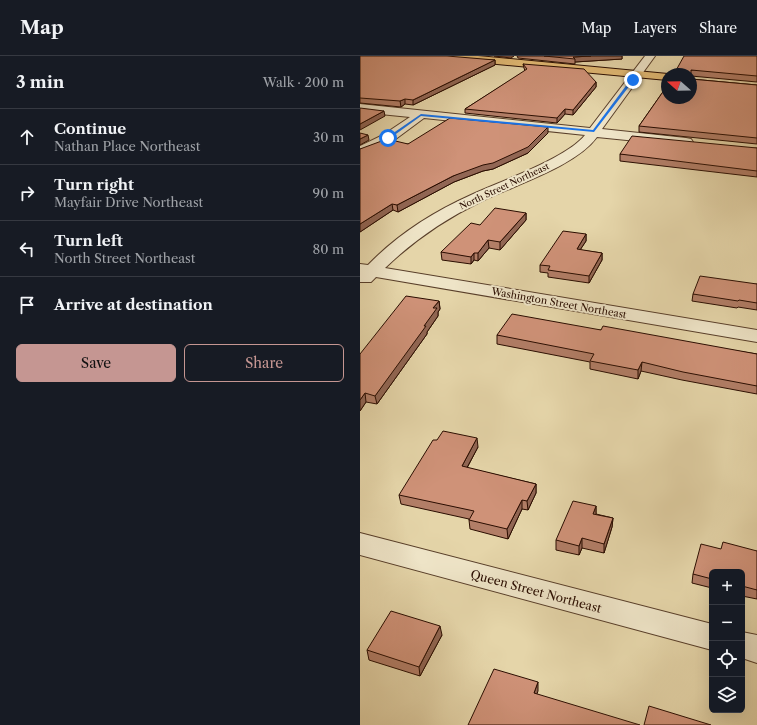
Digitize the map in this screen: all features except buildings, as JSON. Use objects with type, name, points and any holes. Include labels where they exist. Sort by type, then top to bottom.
[{"type":"main road","points":[[445,56],[661,76]]},
{"type":"street","name":"North Street Northeast","points":[[364,274],[418,231],[448,212],[533,174],[556,162],[581,145],[594,131],[650,56]]},
{"type":"street","points":[[360,108],[594,131],[695,143]]},
{"type":"street","points":[[360,151],[388,138],[421,115]]},
{"type":"street","name":"Washington Street Northeast","points":[[364,274],[757,336]]},
{"type":"street","name":"Queen Street Northeast","points":[[360,544],[709,636]]},
{"type":"street","points":[[745,646],[757,649]]},
{"type":"route","points":[[388,138],[421,115],[478,122],[594,131],[633,80]]}]
